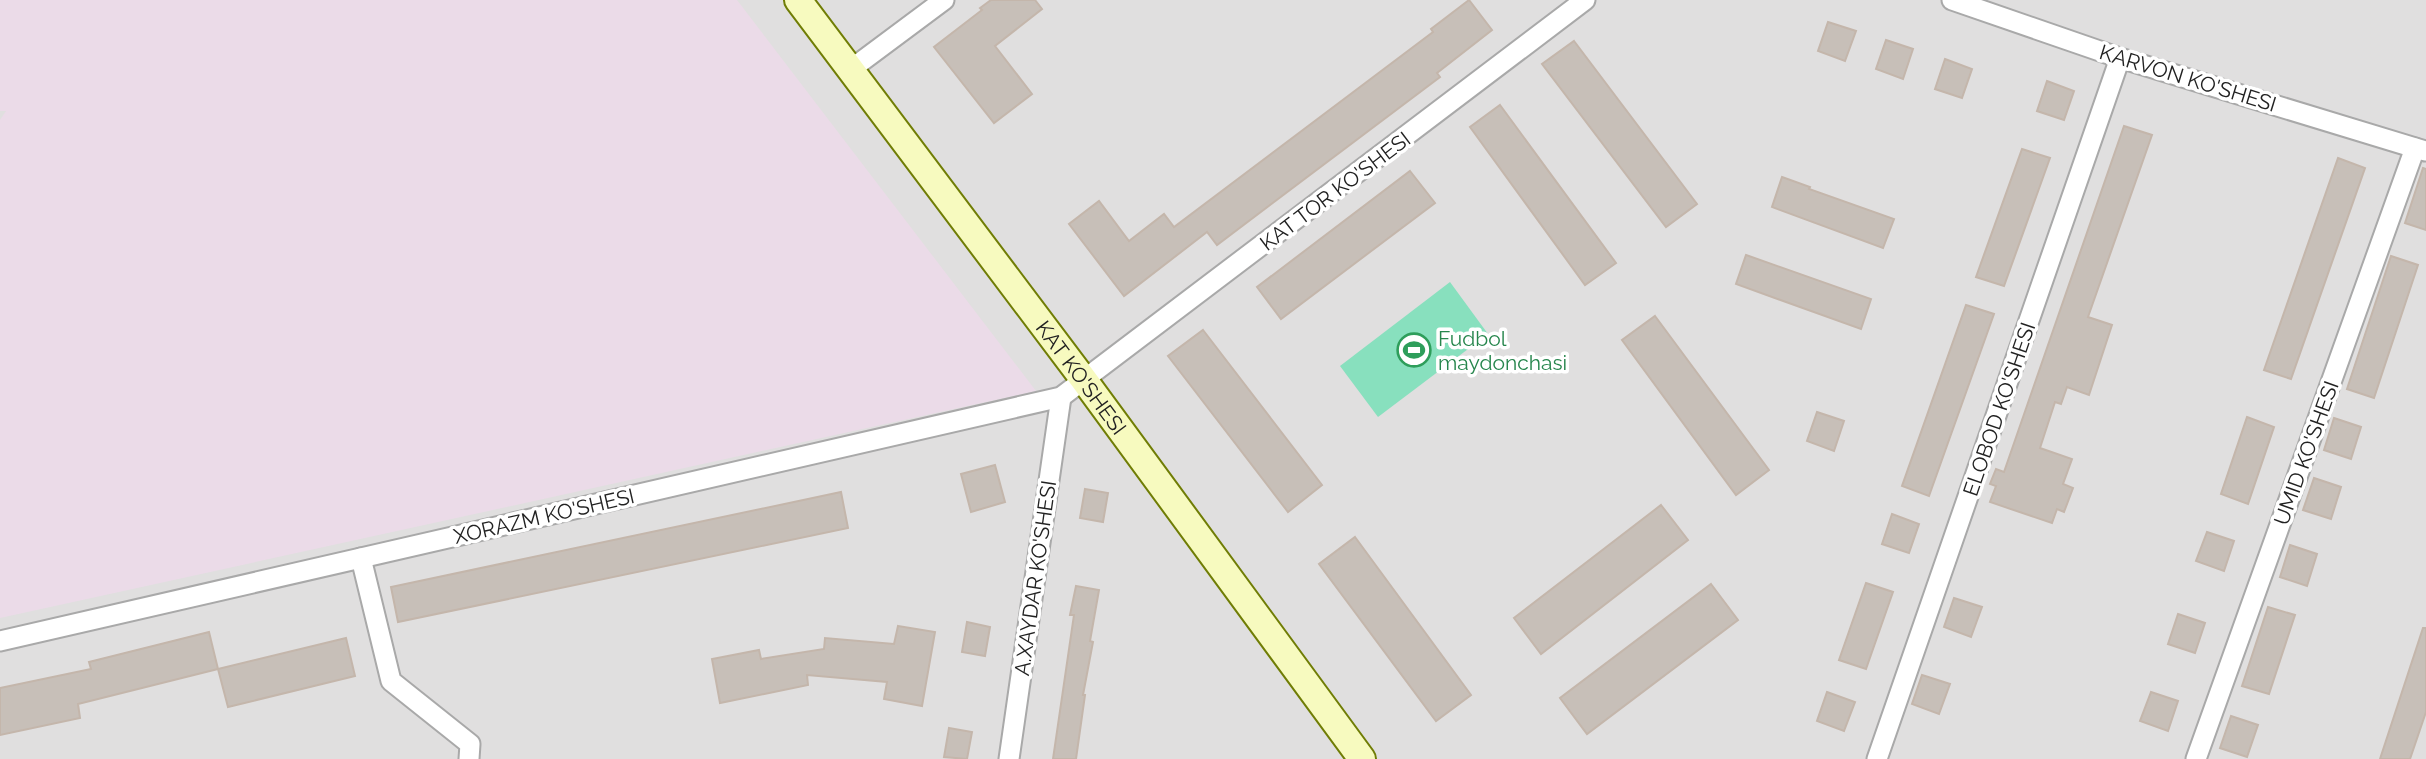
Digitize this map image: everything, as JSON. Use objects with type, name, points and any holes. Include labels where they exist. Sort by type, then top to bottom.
[{"type":"street","name":"KAT KO'SHESI","points":[[797,0],[1084,380],[1362,759]]},
{"type":"street","points":[[850,70],[944,0]]},
{"type":"street","name":"KAT TOR KO'SHESI","points":[[1084,380],[1585,0]]},
{"type":"street","name":"KARVON KO'SHESI","points":[[1952,0],[2120,58],[2421,149]]},
{"type":"street","name":"ELOBOD KO'SHESI","points":[[1877,759],[2120,58]]},
{"type":"street","name":"UMID KO'SHESI","points":[[2196,759],[2421,149]]},
{"type":"street","name":"XORAZM KO'SHESI","points":[[0,641],[1061,397],[1084,380]]},
{"type":"street","name":"A.XAYDAR KO'SHESI","points":[[1009,759],[1061,397]]},
{"type":"street","points":[[361,558],[391,681],[470,744],[470,759]]},
{"type":"shaded area","points":[[0,0],[2426,0],[2426,759],[0,759]]},
{"type":"shaded area","points":[[0,0],[737,0],[1036,391],[0,618],[0,120],[6,111],[0,111]]},
{"type":"green space","name":"Fudbol maydonchasi","points":[[1450,282],[1488,334],[1378,417],[1340,366]]},
{"type":"building","points":[[991,0],[1035,0],[1042,9],[995,46],[1032,94],[994,123],[934,47]]},
{"type":"building","points":[[1469,0],[1492,30],[1437,73],[1440,77],[1217,245],[1207,232],[1124,296],[1069,224],[1099,201],[1129,241],[1164,214],[1174,227],[1433,32],[1431,29]]},
{"type":"building","points":[[1828,22],[1856,31],[1845,61],[1818,51]]},
{"type":"building","points":[[1886,40],[1913,49],[1903,79],[1876,69]]},
{"type":"building","points":[[1574,41],[1697,204],[1666,227],[1542,64]]},
{"type":"building","points":[[1945,59],[1972,69],[1962,98],[1935,89]]},
{"type":"building","points":[[2047,81],[2074,91],[2064,120],[2037,111]]},
{"type":"building","points":[[1500,105],[1616,263],[1585,285],[1470,127]]},
{"type":"building","points":[[2124,126],[2152,135],[2088,317],[2112,325],[2089,395],[2067,387],[2061,404],[2055,402],[2040,448],[2072,459],[2063,484],[2073,488],[2064,512],[2057,509],[2052,523],[1990,502],[1996,486],[1990,484],[1996,469],[2004,472]]},
{"type":"building","points":[[2022,149],[2050,158],[2004,286],[1976,277]]},
{"type":"building","points":[[2338,158],[2365,168],[2291,379],[2264,370]]},
{"type":"building","points":[[2423,168],[2426,169],[2426,230],[2405,223]]},
{"type":"building","points":[[1410,171],[1435,203],[1281,319],[1257,287]]},
{"type":"building","points":[[1782,177],[1894,219],[1883,248],[1772,207]]},
{"type":"building","points":[[1746,255],[1871,299],[1861,329],[1736,284]]},
{"type":"building","points":[[2391,256],[2418,265],[2374,398],[2347,389]]},
{"type":"building","points":[[1966,305],[1994,314],[1929,496],[1902,486]]},
{"type":"building","points":[[1655,316],[1769,470],[1736,495],[1622,340]]},
{"type":"building","points":[[1203,330],[1322,485],[1288,512],[1168,356]]},
{"type":"building","points":[[1817,412],[1844,421],[1834,451],[1807,441]]},
{"type":"building","points":[[2247,417],[2274,427],[2248,504],[2221,494]]},
{"type":"building","points":[[2334,418],[2361,427],[2351,459],[2324,450]]},
{"type":"building","points":[[995,465],[1005,502],[971,512],[961,474]]},
{"type":"building","points":[[2314,478],[2341,487],[2331,519],[2303,510]]},
{"type":"building","points":[[1085,489],[1108,493],[1103,522],[1080,518]]},
{"type":"building","points":[[841,492],[848,528],[398,622],[391,587]]},
{"type":"building","points":[[1661,505],[1688,540],[1541,654],[1514,618]]},
{"type":"building","points":[[1892,514],[1919,524],[1909,553],[1882,544]]},
{"type":"building","points":[[2207,532],[2234,541],[2224,571],[2196,561]]},
{"type":"building","points":[[1355,537],[1471,695],[1436,721],[1319,564]]},
{"type":"building","points":[[2290,545],[2317,554],[2307,586],[2280,577]]},
{"type":"building","points":[[1866,583],[1893,592],[1866,669],[1839,660]]},
{"type":"building","points":[[1711,584],[1738,620],[1587,734],[1560,698]]},
{"type":"building","points":[[1076,586],[1099,590],[1090,641],[1093,642],[1083,695],[1076,759],[1053,759],[1074,615],[1070,615]]},
{"type":"building","points":[[1954,598],[1982,607],[1971,637],[1944,627]]},
{"type":"building","points":[[2268,607],[2295,615],[2269,694],[2242,686]]},
{"type":"building","points":[[2178,614],[2205,623],[2195,653],[2168,644]]},
{"type":"building","points":[[967,622],[990,627],[985,656],[962,652]]},
{"type":"building","points":[[898,626],[935,632],[922,706],[884,699],[887,682],[807,675],[808,685],[720,703],[712,659],[759,650],[761,659],[824,649],[825,638],[894,644]]},
{"type":"building","points":[[2423,628],[2426,628],[2426,712],[2410,759],[2380,759]]},
{"type":"building","points":[[209,632],[218,669],[78,704],[80,718],[0,735],[0,688],[91,669],[89,662]]},
{"type":"building","points":[[346,638],[355,676],[228,707],[218,669]]},
{"type":"building","points":[[1922,675],[1950,684],[1939,714],[1912,704]]},
{"type":"building","points":[[1827,692],[1855,702],[1844,731],[1817,721]]},
{"type":"building","points":[[2151,692],[2178,701],[2168,731],[2140,721]]},
{"type":"building","points":[[2231,716],[2258,725],[2247,757],[2220,748]]},
{"type":"building","points":[[949,728],[972,732],[967,759],[944,757]]},
{"type":"place","name":"Fudbol maydonchasi","points":[[1414,350]]}]
